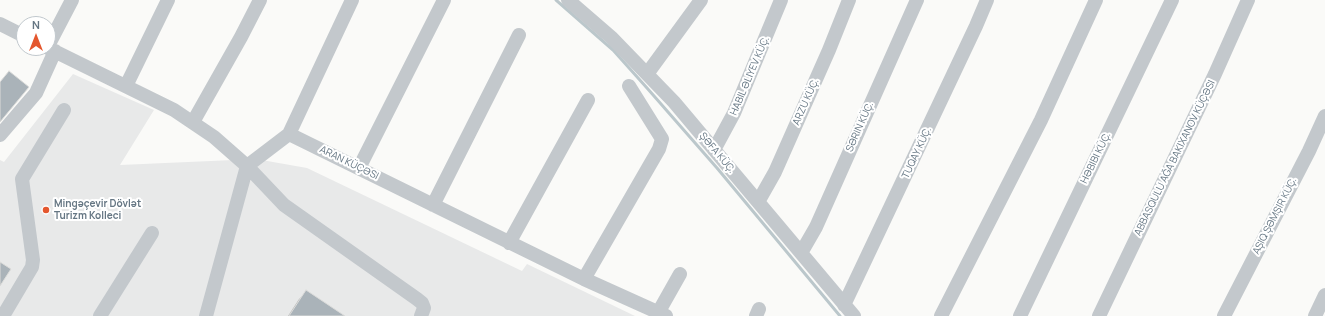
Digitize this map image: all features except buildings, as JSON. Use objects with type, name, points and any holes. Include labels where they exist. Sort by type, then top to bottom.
[{"type":"street","points":[[56,35],[72,0]]},
{"type":"street","points":[[126,86],[168,0]]},
{"type":"street","points":[[193,122],[260,0]]},
{"type":"street","points":[[206,316],[247,166],[289,134],[352,0]]},
{"type":"street","points":[[359,168],[444,0]]},
{"type":"street","points":[[647,74],[701,0]]},
{"type":"street","name":"HABIL ƏLIYEV KÜÇ.","points":[[714,150],[734,114],[781,0]]},
{"type":"street","name":"ARZU KÜÇ.","points":[[758,202],[776,172],[849,0]]},
{"type":"street","name":"SƏRIN KÜÇ.","points":[[801,253],[816,227],[917,0]]},
{"type":"street","name":"TUQAY KÜÇ.","points":[[844,305],[970,40],[987,0]]},
{"type":"street","points":[[941,316],[1041,120],[1096,0]]},
{"type":"street","name":"HƏBIBI KÜÇ.","points":[[1020,316],[1172,0]]},
{"type":"street","points":[[1099,316],[1215,74],[1248,0]]},
{"type":"street","name":"ŞƏFA KÜÇ.","points":[[572,1],[612,38],[674,102],[854,316]]},
{"type":"street","points":[[0,24],[16,32]]},
{"type":"street","points":[[433,205],[519,35]]},
{"type":"street","points":[[56,51],[174,110],[214,137],[247,166],[284,205],[422,303],[424,308],[421,316]]},
{"type":"street","points":[[0,136],[36,93],[48,56]]},
{"type":"street","points":[[584,279],[659,149],[662,139],[629,86]]},
{"type":"street","points":[[509,243],[588,100]]},
{"type":"street","points":[[3,316],[30,273],[33,260],[22,179],[64,110]]},
{"type":"street","points":[[1224,316],[1309,152],[1325,116]]},
{"type":"street","name":"ARAN KÜÇƏSI","points":[[289,134],[509,243],[662,314]]},
{"type":"street","points":[[100,316],[152,233]]},
{"type":"street","points":[[662,314],[680,274]]},
{"type":"street","points":[[1315,316],[1325,295]]},
{"type":"shaded area","points":[[73,74],[154,110],[120,165],[256,159],[307,168],[522,271],[527,264],[635,316],[0,316],[0,160],[4,162]]},
{"type":"waterway","points":[[556,0],[613,50],[717,168],[840,316]]},
{"type":"place","name":"Mingəçevir Dövlət Turizm Kolleci","points":[[46,210]]}]
